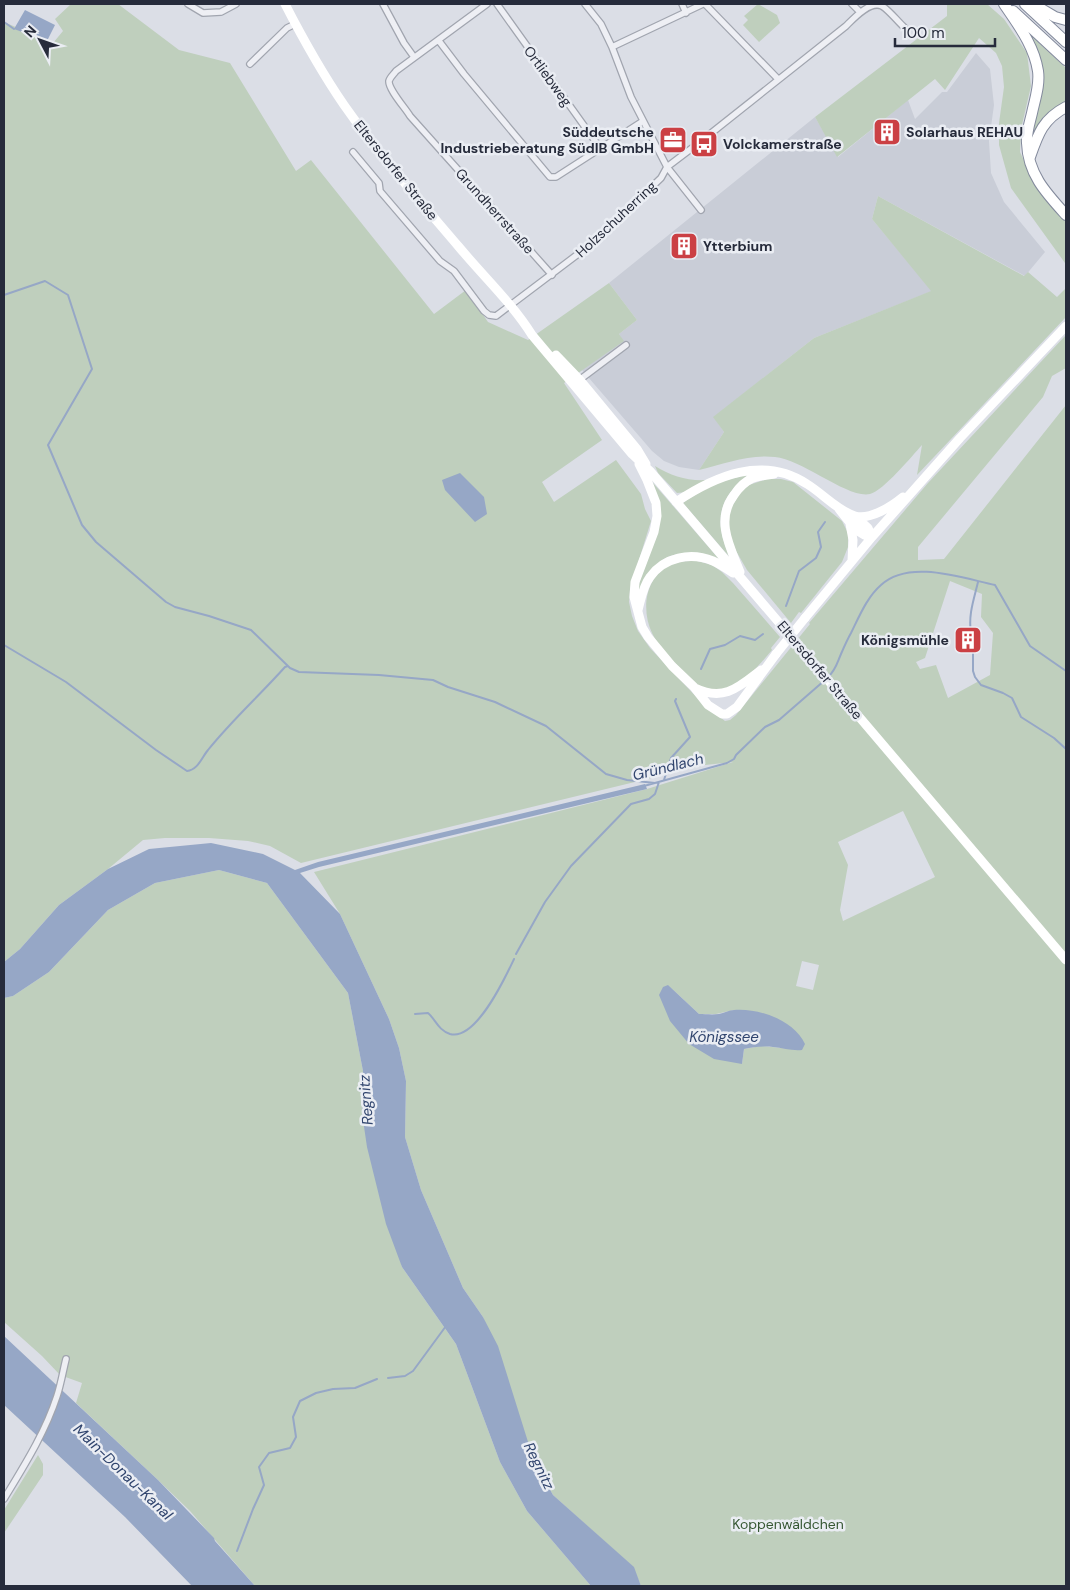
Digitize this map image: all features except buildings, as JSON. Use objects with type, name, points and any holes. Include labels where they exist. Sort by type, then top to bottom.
[{"type":"highway","points":[[1005,4],[1066,60]]},
{"type":"highway","points":[[1005,4],[1027,39],[1038,73],[1038,88],[1026,142],[1030,161],[1041,186],[1066,215]]},
{"type":"highway","points":[[1025,4],[1066,42]]},
{"type":"highway","points":[[1033,4],[1055,17],[1066,20]]},
{"type":"highway","points":[[1030,161],[1037,137],[1045,122],[1066,108]]},
{"type":"main road","name":"Eltersdorfer Straße","points":[[285,4],[331,85],[365,133],[524,323],[535,332],[637,449],[650,471]]},
{"type":"main road","points":[[637,459],[656,503],[657,516],[654,532],[636,582],[634,597],[642,627],[672,666],[694,687],[700,697],[712,708],[722,714],[727,714],[737,707],[776,654],[872,537],[992,404],[1066,326]]},
{"type":"main road","name":"Eltersdorfer Straße","points":[[577,382],[637,459],[650,471],[1066,960]]},
{"type":"main road","points":[[676,502],[702,486],[724,476],[748,471],[779,472],[793,476],[806,483],[852,519],[864,535],[872,537]]},
{"type":"main road","points":[[744,581],[729,545],[724,526],[725,513],[730,500],[738,489],[751,479],[779,472]]},
{"type":"main road","points":[[852,519],[881,511],[917,486]]},
{"type":"main road","points":[[852,519],[852,561]]},
{"type":"main road","points":[[638,610],[644,589],[656,569],[667,562],[679,558],[699,557],[714,561],[744,581]]},
{"type":"main road","points":[[694,687],[713,694],[723,694],[746,682],[768,665]]},
{"type":"street","points":[[188,4],[203,13],[221,12],[236,4]]},
{"type":"street","points":[[382,4],[414,57],[487,4]]},
{"type":"street","name":"Ortliebweg","points":[[497,4],[600,148]]},
{"type":"street","points":[[585,4],[601,24],[631,97],[667,167],[701,210]]},
{"type":"street","points":[[682,4],[686,13]]},
{"type":"street","points":[[612,47],[704,4],[778,79]]},
{"type":"street","points":[[852,4],[860,12]]},
{"type":"street","points":[[667,167],[846,26],[860,12],[871,6],[882,6],[905,28]]},
{"type":"street","points":[[250,64],[287,28],[296,24]]},
{"type":"street","points":[[438,41],[550,177],[556,177],[643,121]]},
{"type":"street","name":"Grundherrstraße","points":[[414,57],[392,75],[389,81],[391,88],[410,116],[552,275]]},
{"type":"street","name":"Holzschuherring","points":[[353,152],[379,183],[380,191],[440,261],[454,271],[484,311],[489,315],[496,316],[594,242],[661,178],[667,167]]},
{"type":"street","points":[[577,382],[626,345]]},
{"type":"street","points":[[4,1500],[30,1456],[45,1425],[58,1395],[66,1358]]},
{"type":"shaded area","points":[[976,53],[990,69],[994,105],[989,141],[991,173],[1004,202],[1045,252],[1025,276],[878,196],[872,219],[932,291],[814,338],[714,417],[724,432],[699,470],[679,467],[664,461],[652,451],[582,370],[623,341],[619,334],[637,320],[609,283],[815,117],[838,157],[908,100],[915,119],[942,92],[947,92]]},
{"type":"green space","name":"Koppenwäldchen","points":[[71,4],[118,4],[179,50],[230,63],[296,171],[311,160],[434,314],[466,290],[488,322],[528,340],[609,283],[637,320],[619,334],[624,341],[564,383],[602,440],[542,482],[554,502],[616,460],[641,494],[651,521],[630,589],[629,602],[638,631],[650,648],[703,704],[725,721],[730,720],[736,715],[809,623],[928,483],[1066,335],[1066,368],[1052,376],[1043,397],[918,547],[918,560],[944,559],[1066,405],[1066,1586],[641,1586],[633,1567],[553,1495],[534,1461],[483,1317],[463,1288],[421,1190],[405,1137],[406,1081],[399,1048],[389,1019],[340,914],[314,872],[647,789],[733,762],[705,765],[301,863],[270,846],[248,841],[209,838],[143,840],[108,869],[59,905],[20,949],[4,962],[4,22],[53,43],[63,31],[55,19]],"holes":[[[950,581],[982,594],[981,617],[993,633],[990,675],[948,698],[936,665],[920,669],[916,662],[925,658]],[[903,811],[935,877],[843,921],[840,910],[848,865],[838,842]],[[802,961],[819,965],[813,990],[796,986]],[[668,985],[699,1014],[716,1014],[734,1010],[802,1050],[761,1046],[744,1049],[742,1064]]]},
{"type":"green space","points":[[758,4],[777,15],[780,23],[759,42],[743,25],[748,20],[744,16]]},
{"type":"green space","points":[[947,4],[987,4],[1004,19],[1027,53],[1031,86],[1021,129],[1020,152],[1037,189],[1066,220],[1066,317],[917,475],[922,445],[890,480],[870,494],[850,491],[798,464],[775,457],[746,458],[699,470],[724,432],[713,417],[814,338],[931,291],[872,219],[878,196],[1024,276],[1028,272],[1057,297],[1065,289],[1065,263],[1011,188],[999,145],[999,123],[1004,87],[1002,66],[996,53],[979,38],[945,90],[935,79],[837,157],[815,117],[947,16]]},
{"type":"green space","points":[[1028,33],[1066,68],[1066,104],[1029,142],[1038,105]]},
{"type":"green space","points":[[655,466],[679,477],[692,480],[706,480],[687,492],[677,493],[658,473]]},
{"type":"green space","points":[[746,475],[729,495],[721,514],[722,534],[730,557],[683,503],[715,483]]},
{"type":"green space","points":[[647,476],[719,559],[689,553],[667,557],[655,567],[640,590],[638,589],[640,580],[657,535]]},
{"type":"green space","points":[[767,479],[781,479],[793,482],[842,521],[848,533],[848,547],[842,562],[791,623],[747,570],[729,535],[728,513],[740,493],[749,485]]},
{"type":"green space","points":[[697,561],[712,565],[722,572],[780,637],[771,648],[772,650],[749,675],[735,686],[718,691],[706,690],[695,684],[667,655],[652,633],[647,614],[648,595],[655,577],[670,565]]},
{"type":"green space","points":[[219,870],[267,883],[348,993],[363,1071],[362,1113],[402,1267],[456,1344],[500,1462],[527,1511],[591,1586],[255,1586],[190,1511],[76,1403],[82,1383],[60,1375],[4,1322],[4,998],[13,996],[49,972],[108,910],[155,883]]},
{"type":"green space","points":[[38,1455],[43,1464],[43,1475],[4,1533],[4,1510]]},
{"type":"water","points":[[25,10],[55,25],[47,41],[14,29]]},
{"type":"water","points":[[460,473],[484,497],[487,514],[475,522],[445,490],[442,480]]},
{"type":"water","name":"Regnitz","points":[[645,784],[647,789],[300,873],[340,914],[389,1019],[399,1048],[406,1081],[405,1137],[421,1190],[463,1288],[483,1317],[498,1346],[534,1461],[553,1495],[634,1567],[641,1586],[591,1586],[527,1511],[500,1462],[456,1344],[402,1267],[386,1224],[367,1147],[362,1113],[363,1071],[348,993],[267,883],[219,870],[155,883],[108,910],[49,972],[13,996],[4,998],[4,962],[20,949],[59,905],[108,869],[149,849],[211,843],[263,854],[295,870],[318,862]]},
{"type":"water","name":"Königssee","points":[[668,985],[699,1014],[721,1014],[732,1010],[744,1010],[765,1014],[775,1017],[793,1028],[805,1044],[802,1050],[773,1047],[744,1049],[742,1064],[714,1059],[689,1044],[670,1021],[659,995],[663,987]]},
{"type":"water","name":"Main-Donau-Kanal","points":[[4,1336],[158,1480],[214,1538],[255,1586],[192,1586],[125,1517],[4,1405]]},
{"type":"waterway","points":[[4,22],[14,29]]},
{"type":"waterway","points":[[4,295],[45,281],[68,295],[92,369],[48,445],[82,525],[96,542],[166,602],[175,607],[251,630],[290,668],[299,672],[379,675],[433,680],[448,687],[495,702],[546,726],[606,774],[627,780],[655,783]]},
{"type":"waterway","points":[[786,606],[799,571],[816,558],[821,547],[818,532],[825,522]]},
{"type":"waterway","name":"Gründlach","points":[[828,677],[833,672],[864,608],[876,590],[893,577],[906,573],[921,572],[952,575],[995,585],[1030,646],[1066,671]]},
{"type":"waterway","name":"Gründlach","points":[[971,633],[971,613],[978,582]]},
{"type":"waterway","points":[[701,669],[710,649],[725,645],[740,636],[755,640],[763,634]]},
{"type":"waterway","points":[[4,645],[66,682],[187,771],[197,766],[227,728],[288,666]]},
{"type":"waterway","name":"Gründlach","points":[[973,650],[973,671],[981,685],[1012,698],[1021,717],[1054,738],[1066,749]]},
{"type":"waterway","name":"Gründlach","points":[[644,786],[727,763],[734,759],[765,727],[779,720],[825,680]]},
{"type":"waterway","points":[[664,780],[671,758],[690,737],[675,701],[676,699]]},
{"type":"waterway","points":[[516,954],[545,902],[571,866],[631,804],[649,799],[655,794],[659,782]]},
{"type":"waterway","points":[[415,1014],[428,1013],[446,1032],[460,1034],[470,1028],[488,1006],[497,993],[514,959]]},
{"type":"waterway","points":[[388,1378],[405,1376],[413,1371],[446,1326]]},
{"type":"waterway","points":[[237,1551],[264,1485],[259,1467],[269,1453],[290,1448],[296,1437],[293,1417],[300,1401],[316,1393],[333,1389],[355,1388],[377,1379]]},
{"type":"place","name":"Solarhaus REHAU","points":[[887,132]]},
{"type":"place","name":"Süddeutsche Industrieberatung SüdIB GmbH","points":[[673,140]]},
{"type":"place","name":"Volckamerstraße","points":[[704,144]]},
{"type":"place","name":"Ytterbium","points":[[684,246]]},
{"type":"place","name":"Königsmühle","points":[[968,640]]}]
